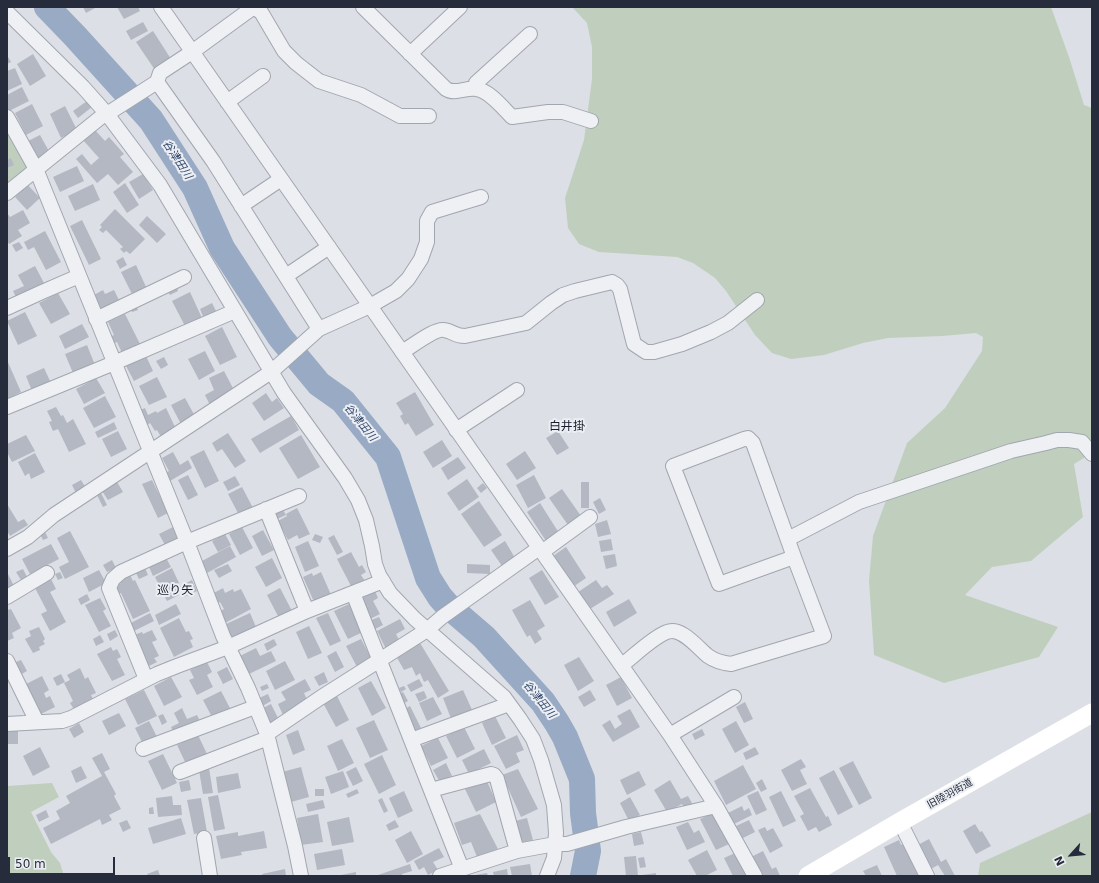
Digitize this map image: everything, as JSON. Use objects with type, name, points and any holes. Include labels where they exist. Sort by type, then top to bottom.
[{"type":"street","points":[[161,7],[670,735],[716,806],[755,876]]},
{"type":"street","points":[[362,7],[446,90],[450,92],[476,88],[486,92],[512,117],[548,112],[564,112],[591,121]]},
{"type":"street","points":[[410,54],[460,7]]},
{"type":"street","points":[[7,193],[101,117],[152,85],[160,73],[254,8],[260,12],[284,50],[296,63],[319,81],[361,95],[400,116],[429,116]]},
{"type":"street","points":[[7,12],[83,87],[111,111],[160,185],[284,393],[345,478],[358,500],[366,520],[379,575],[390,593],[427,630],[504,697],[533,739],[541,760],[554,805],[556,833],[561,844]]},
{"type":"street","points":[[476,88],[476,83],[530,34]]},
{"type":"street","points":[[227,102],[263,76]]},
{"type":"street","points":[[152,85],[213,161],[286,276],[316,333]]},
{"type":"street","points":[[7,117],[36,169],[187,542],[223,636],[248,688],[267,736],[295,846],[301,876]]},
{"type":"street","points":[[241,206],[281,179]]},
{"type":"street","points":[[7,549],[28,536],[54,516],[271,372],[316,333],[396,291],[408,279],[421,259],[427,242],[427,222],[432,212],[481,197]]},
{"type":"street","points":[[286,276],[329,247]]},
{"type":"street","points":[[7,308],[79,276]]},
{"type":"street","points":[[96,319],[184,277]]},
{"type":"street","points":[[402,352],[440,329],[446,330],[458,336],[465,336],[526,323],[551,303],[564,295],[612,282],[617,284],[620,289],[634,344],[646,352],[654,352],[682,344],[711,332],[728,323],[757,300]]},
{"type":"street","points":[[7,407],[235,311]]},
{"type":"street","points":[[456,430],[517,390]]},
{"type":"street","points":[[622,666],[658,637],[674,630],[682,634],[709,657],[720,663],[731,664],[824,636],[753,443],[748,438],[744,439],[673,466],[719,584],[794,557]]},
{"type":"street","points":[[788,539],[859,502],[1010,451],[1046,444],[1057,440],[1069,440],[1082,442],[1092,454]]},
{"type":"street","points":[[146,680],[109,588],[113,579],[121,572],[187,542],[299,496]]},
{"type":"street","points":[[266,509],[307,611]]},
{"type":"street","points":[[180,772],[267,736],[320,698],[427,630],[442,617],[485,587],[590,517]]},
{"type":"street","points":[[7,598],[47,574]]},
{"type":"street","points":[[7,724],[62,721],[71,718],[177,666],[228,647],[307,611],[383,581]]},
{"type":"street","points":[[353,593],[462,869]]},
{"type":"street","points":[[7,661],[37,722]]},
{"type":"street","points":[[670,735],[734,697]]},
{"type":"street","points":[[411,740],[509,704]]},
{"type":"street","points":[[143,749],[255,707]]},
{"type":"street","name":"旧陸羽街道","points":[[808,876],[1092,713]]},
{"type":"street","points":[[431,790],[491,774],[494,775],[497,779],[501,792],[517,851]]},
{"type":"street","points":[[440,876],[517,851],[561,844],[716,806]]},
{"type":"street","points":[[900,822],[927,876]]},
{"type":"street","points":[[204,838],[210,876]]},
{"type":"street","points":[[547,876],[561,844]]},
{"type":"green space","points":[[572,7],[1051,7],[1084,105],[1092,108],[1092,453],[1074,464],[1083,517],[1031,561],[992,567],[965,595],[1058,627],[1039,657],[944,683],[874,655],[869,581],[873,536],[907,443],[945,408],[982,351],[983,337],[976,333],[888,338],[863,343],[824,355],[791,359],[772,353],[755,335],[726,291],[715,278],[693,263],[677,257],[599,252],[579,244],[568,228],[565,198],[584,140],[592,79],[592,47],[587,23]]},
{"type":"green space","points":[[7,126],[30,167],[7,186]]},
{"type":"green space","points":[[52,783],[59,797],[31,812],[51,852],[60,863],[64,876],[7,876],[7,786]]},
{"type":"green space","points":[[1092,812],[1092,876],[978,876],[980,863]]},
{"type":"building","points":[[83,7],[97,7],[86,13]]},
{"type":"building","points":[[117,7],[138,7],[140,11],[124,19]]},
{"type":"building","points":[[143,22],[148,31],[131,40],[126,31]]},
{"type":"building","points":[[153,31],[171,59],[155,70],[136,42]]},
{"type":"building","points":[[33,54],[46,76],[30,86],[17,64]]},
{"type":"building","points":[[7,55],[11,62],[7,64]]},
{"type":"building","points":[[15,68],[22,84],[7,91],[7,71]]},
{"type":"building","points":[[22,87],[29,101],[9,111],[7,108],[7,95]]},
{"type":"building","points":[[87,101],[92,107],[78,118],[73,111]]},
{"type":"building","points":[[32,104],[43,126],[26,135],[15,113]]},
{"type":"building","points":[[65,106],[77,130],[61,138],[50,114]]},
{"type":"building","points":[[95,130],[105,141],[109,137],[124,154],[120,157],[133,172],[118,185],[108,174],[97,183],[76,159],[82,154],[91,165],[99,158],[83,140]]},
{"type":"building","points":[[40,135],[50,153],[36,160],[26,142]]},
{"type":"building","points":[[11,158],[14,165],[7,168],[7,160]]},
{"type":"building","points":[[77,166],[84,181],[60,192],[53,177]]},
{"type":"building","points":[[143,174],[153,190],[139,199],[129,182]]},
{"type":"building","points":[[25,182],[40,198],[27,210],[15,197],[21,191],[18,189]]},
{"type":"building","points":[[125,183],[139,205],[127,213],[113,192]]},
{"type":"building","points":[[93,184],[100,200],[75,211],[68,196]]},
{"type":"building","points":[[115,209],[145,239],[130,254],[126,251],[124,253],[120,249],[123,247],[106,230],[103,233],[99,230],[102,227],[100,225]]},
{"type":"building","points":[[23,210],[30,223],[18,230],[22,236],[9,244],[7,241],[7,213],[10,217]]},
{"type":"building","points":[[147,216],[166,234],[157,243],[139,225]]},
{"type":"building","points":[[82,220],[101,259],[89,265],[70,226]]},
{"type":"building","points":[[45,231],[61,262],[46,270],[34,247],[28,250],[24,242]]},
{"type":"building","points":[[19,242],[23,248],[16,252],[12,245]]},
{"type":"building","points":[[123,257],[127,265],[120,269],[116,261]]},
{"type":"building","points":[[136,265],[147,289],[133,296],[121,272]]},
{"type":"building","points":[[35,266],[44,283],[16,297],[13,291],[24,286],[18,275]]},
{"type":"building","points":[[177,287],[178,291],[170,295],[168,292]]},
{"type":"building","points":[[103,290],[105,294],[114,290],[120,302],[102,311],[94,295]]},
{"type":"building","points":[[190,292],[202,318],[185,326],[172,301]]},
{"type":"building","points":[[58,293],[70,314],[51,324],[39,303]]},
{"type":"building","points":[[212,303],[217,313],[204,319],[200,309]]},
{"type":"building","points":[[136,304],[138,310],[132,312],[129,307]]},
{"type":"building","points":[[25,312],[37,336],[18,345],[7,321]]},
{"type":"building","points":[[125,314],[140,344],[122,353],[117,342],[113,344],[109,337],[114,335],[108,322]]},
{"type":"building","points":[[82,324],[89,337],[65,349],[59,336]]},
{"type":"building","points":[[222,327],[237,357],[220,365],[205,336]]},
{"type":"building","points":[[87,345],[95,365],[73,373],[65,354]]},
{"type":"building","points":[[205,351],[215,371],[199,380],[188,359]]},
{"type":"building","points":[[146,356],[153,371],[134,381],[126,366]]},
{"type":"building","points":[[164,357],[168,365],[161,369],[156,361]]},
{"type":"building","points":[[7,360],[21,392],[7,399]]},
{"type":"building","points":[[44,368],[51,383],[32,391],[26,376]]},
{"type":"building","points":[[224,371],[235,392],[210,405],[205,395],[214,390],[209,378]]},
{"type":"building","points":[[157,377],[167,397],[149,405],[139,386]]},
{"type":"building","points":[[96,378],[105,393],[84,404],[76,389]]},
{"type":"building","points":[[415,392],[434,425],[416,436],[408,423],[405,425],[400,416],[403,414],[396,403]]},
{"type":"building","points":[[266,393],[272,402],[277,398],[284,408],[264,421],[252,403]]},
{"type":"building","points":[[105,396],[116,417],[94,428],[83,408]]},
{"type":"building","points":[[185,398],[196,418],[182,426],[171,405]]},
{"type":"building","points":[[56,407],[61,416],[63,415],[67,423],[73,419],[86,444],[69,452],[58,429],[53,431],[49,422],[52,421],[47,411]]},
{"type":"building","points":[[145,408],[148,415],[156,411],[157,413],[166,408],[176,429],[161,437],[150,423],[146,426],[138,411]]},
{"type":"building","points":[[291,416],[299,430],[260,453],[251,439]]},
{"type":"building","points":[[114,422],[117,429],[98,438],[95,432]]},
{"type":"building","points":[[118,431],[127,449],[111,457],[102,439]]},
{"type":"building","points":[[558,431],[569,448],[557,455],[546,438]]},
{"type":"building","points":[[228,433],[246,461],[235,468],[222,449],[217,452],[212,443]]},
{"type":"building","points":[[26,435],[35,451],[12,462],[7,452],[7,444]]},
{"type":"building","points":[[301,435],[320,467],[298,479],[279,448]]},
{"type":"building","points":[[442,440],[452,456],[433,468],[423,452]]},
{"type":"building","points":[[204,450],[219,481],[205,488],[190,457]]},
{"type":"building","points":[[525,451],[536,468],[517,480],[506,464]]},
{"type":"building","points":[[173,452],[180,465],[188,460],[192,468],[170,481],[165,473],[169,471],[162,458]]},
{"type":"building","points":[[35,453],[45,472],[31,479],[29,473],[25,476],[18,462]]},
{"type":"building","points":[[458,457],[466,468],[448,480],[441,468]]},
{"type":"building","points":[[188,475],[198,495],[188,500],[178,480]]},
{"type":"building","points":[[534,475],[546,498],[528,508],[516,485]]},
{"type":"building","points":[[235,476],[240,485],[228,491],[223,482]]},
{"type":"building","points":[[467,479],[479,497],[459,511],[447,493]]},
{"type":"building","points":[[81,480],[86,488],[76,493],[72,485]]},
{"type":"building","points":[[152,480],[168,513],[158,518],[142,484]]},
{"type":"building","points":[[117,482],[123,492],[108,500],[102,491]]},
{"type":"building","points":[[581,482],[589,482],[589,508],[581,508]]},
{"type":"building","points":[[483,483],[487,488],[481,493],[477,488]]},
{"type":"building","points":[[242,487],[253,508],[239,515],[228,494]]},
{"type":"building","points":[[562,489],[581,516],[568,525],[549,498]]},
{"type":"building","points":[[101,493],[107,505],[103,507],[97,495]]},
{"type":"building","points":[[600,498],[606,510],[599,514],[593,502]]},
{"type":"building","points":[[479,501],[502,535],[484,547],[461,514]]},
{"type":"building","points":[[540,503],[559,533],[546,541],[527,512]]},
{"type":"building","points":[[7,504],[18,522],[24,519],[28,525],[10,536],[7,531]]},
{"type":"building","points":[[297,508],[310,534],[299,539],[297,535],[288,540],[278,521],[287,516],[286,514]]},
{"type":"building","points":[[283,510],[286,515],[277,519],[275,514]]},
{"type":"building","points":[[607,520],[611,534],[598,537],[595,524]]},
{"type":"building","points":[[173,527],[179,540],[166,547],[159,534]]},
{"type":"building","points":[[242,527],[253,548],[240,555],[229,534]]},
{"type":"building","points":[[263,530],[274,550],[262,556],[252,536]]},
{"type":"building","points":[[70,531],[89,567],[65,579],[59,567],[69,562],[57,538]]},
{"type":"building","points":[[45,532],[48,538],[43,540],[40,534]]},
{"type":"building","points":[[225,534],[231,545],[218,552],[212,541]]},
{"type":"building","points":[[315,534],[323,537],[320,543],[312,540]]},
{"type":"building","points":[[334,535],[343,552],[337,555],[328,538]]},
{"type":"building","points":[[611,539],[613,550],[601,552],[599,541]]},
{"type":"building","points":[[308,541],[319,566],[305,572],[295,547]]},
{"type":"building","points":[[505,541],[515,558],[502,566],[491,550]]},
{"type":"building","points":[[51,544],[59,559],[30,574],[22,559]]},
{"type":"building","points":[[230,546],[236,557],[207,573],[202,561]]},
{"type":"building","points":[[566,547],[586,578],[573,587],[553,556]]},
{"type":"building","points":[[351,552],[359,567],[362,565],[366,572],[361,575],[365,581],[352,588],[337,559]]},
{"type":"building","points":[[615,554],[617,566],[606,569],[603,556]]},
{"type":"building","points":[[166,558],[171,567],[153,576],[149,567]]},
{"type":"building","points":[[272,558],[282,578],[266,587],[255,567]]},
{"type":"building","points":[[112,560],[116,568],[107,572],[103,565]]},
{"type":"building","points":[[228,564],[232,571],[219,578],[214,570]]},
{"type":"building","points":[[467,564],[490,565],[490,574],[467,573]]},
{"type":"building","points":[[145,568],[148,575],[139,579],[136,573]]},
{"type":"building","points":[[172,568],[179,583],[174,585],[179,595],[167,601],[155,577]]},
{"type":"building","points":[[23,569],[27,577],[21,580],[16,572]]},
{"type":"building","points":[[99,570],[106,583],[89,592],[83,578]]},
{"type":"building","points":[[542,570],[559,597],[545,605],[529,578]]},
{"type":"building","points":[[7,572],[15,588],[7,592]]},
{"type":"building","points":[[60,572],[63,578],[58,580],[55,574]]},
{"type":"building","points":[[321,572],[332,597],[315,604],[303,577],[312,573],[313,576]]},
{"type":"building","points":[[130,575],[133,581],[135,580],[150,611],[133,619],[121,593],[118,594],[114,587],[121,583],[120,579]]},
{"type":"building","points":[[51,579],[56,589],[50,592],[66,622],[50,631],[41,614],[47,611],[35,588]]},
{"type":"building","points":[[192,580],[197,591],[184,597],[179,587]]},
{"type":"building","points":[[596,580],[602,588],[607,585],[614,594],[590,609],[578,592]]},
{"type":"building","points":[[223,588],[225,593],[233,589],[234,592],[241,589],[251,609],[225,623],[219,612],[224,609],[220,602],[217,603],[212,594]]},
{"type":"building","points":[[280,588],[292,611],[279,618],[267,595]]},
{"type":"building","points":[[375,591],[378,598],[373,601],[380,614],[370,619],[360,599]]},
{"type":"building","points":[[87,594],[90,600],[81,605],[78,599]]},
{"type":"building","points":[[100,598],[106,609],[103,611],[111,626],[99,632],[85,605]]},
{"type":"building","points":[[629,599],[637,613],[614,627],[606,612]]},
{"type":"building","points":[[530,600],[545,626],[537,631],[542,639],[535,644],[530,635],[527,637],[512,610]]},
{"type":"building","points":[[176,604],[181,614],[159,625],[155,615]]},
{"type":"building","points":[[349,604],[363,632],[348,639],[334,611]]},
{"type":"building","points":[[11,609],[21,628],[12,633],[14,638],[7,641],[7,610]]},
{"type":"building","points":[[150,613],[154,621],[132,632],[129,624]]},
{"type":"building","points":[[250,613],[256,627],[231,639],[224,625]]},
{"type":"building","points":[[328,613],[341,641],[330,646],[316,618]]},
{"type":"building","points":[[379,617],[383,625],[373,630],[369,621]]},
{"type":"building","points":[[179,618],[186,632],[189,631],[193,639],[190,640],[193,647],[174,657],[160,628]]},
{"type":"building","points":[[400,619],[405,629],[396,634],[400,642],[386,649],[377,631]]},
{"type":"building","points":[[309,626],[322,653],[308,659],[296,632]]},
{"type":"building","points":[[39,627],[45,639],[43,641],[45,644],[39,647],[40,650],[33,653],[25,639],[31,636],[29,631]]},
{"type":"building","points":[[115,630],[118,636],[110,641],[107,634]]},
{"type":"building","points":[[152,630],[157,640],[152,642],[159,656],[154,658],[157,662],[147,667],[132,636],[142,632],[143,634]]},
{"type":"building","points":[[100,635],[104,642],[96,646],[93,639]]},
{"type":"building","points":[[274,639],[277,645],[267,651],[264,644]]},
{"type":"building","points":[[361,639],[372,660],[357,667],[346,646]]},
{"type":"building","points":[[420,643],[449,691],[438,698],[428,680],[424,682],[420,673],[416,676],[412,667],[404,670],[396,656]]},
{"type":"building","points":[[111,647],[113,651],[117,649],[121,657],[117,659],[125,675],[112,681],[97,654]]},
{"type":"building","points":[[256,648],[260,656],[271,651],[276,661],[249,674],[240,656]]},
{"type":"building","points":[[336,651],[344,667],[335,672],[327,656]]},
{"type":"building","points":[[579,657],[594,681],[578,691],[564,665]]},
{"type":"building","points":[[21,660],[27,671],[20,675],[13,663]]},
{"type":"building","points":[[285,661],[295,680],[275,690],[266,671]]},
{"type":"building","points":[[207,662],[212,672],[207,675],[213,687],[197,695],[189,680],[194,678],[190,670]]},
{"type":"building","points":[[227,667],[233,679],[223,684],[217,672]]},
{"type":"building","points":[[80,668],[85,679],[88,677],[96,693],[91,695],[94,701],[75,711],[70,703],[73,701],[64,683],[70,680],[67,675]]},
{"type":"building","points":[[324,672],[328,682],[319,686],[314,677]]},
{"type":"building","points":[[61,674],[65,682],[57,686],[53,678]]},
{"type":"building","points":[[42,676],[49,690],[44,693],[46,698],[50,696],[55,707],[39,715],[24,685]]},
{"type":"building","points":[[171,677],[182,697],[164,706],[154,686]]},
{"type":"building","points":[[621,677],[632,698],[617,706],[606,685]]},
{"type":"building","points":[[305,679],[311,690],[304,693],[308,702],[283,715],[278,704],[286,700],[281,692]]},
{"type":"building","points":[[419,679],[423,686],[411,692],[407,685]]},
{"type":"building","points":[[371,681],[386,708],[372,716],[358,688]]},
{"type":"building","points":[[267,684],[269,688],[262,691],[260,687]]},
{"type":"building","points":[[404,686],[406,689],[401,692],[399,688]]},
{"type":"building","points":[[144,690],[157,716],[138,725],[125,699]]},
{"type":"building","points":[[463,690],[473,712],[452,721],[443,698]]},
{"type":"building","points":[[590,690],[596,700],[584,707],[578,697]]},
{"type":"building","points":[[221,691],[231,710],[213,719],[203,700]]},
{"type":"building","points":[[424,691],[427,698],[419,702],[415,694]]},
{"type":"building","points":[[403,692],[408,701],[401,705],[397,695]]},
{"type":"building","points":[[268,694],[271,701],[261,707],[257,699]]},
{"type":"building","points":[[337,696],[349,720],[336,727],[323,703]]},
{"type":"building","points":[[433,697],[442,714],[427,721],[419,703]]},
{"type":"building","points":[[745,702],[753,719],[744,723],[736,707]]},
{"type":"building","points":[[271,704],[279,720],[269,725],[261,709]]},
{"type":"building","points":[[410,706],[421,728],[413,731],[403,710]]},
{"type":"building","points":[[182,708],[187,719],[197,715],[200,721],[174,734],[171,727],[179,723],[174,713]]},
{"type":"building","points":[[630,709],[640,727],[613,742],[602,725],[610,720],[615,729],[622,724],[617,716]]},
{"type":"building","points":[[119,713],[126,726],[109,735],[102,721]]},
{"type":"building","points":[[163,714],[167,722],[162,725],[158,716]]},
{"type":"building","points":[[495,716],[506,738],[492,745],[482,723]]},
{"type":"building","points":[[374,720],[388,750],[370,758],[356,728]]},
{"type":"building","points":[[149,721],[158,739],[144,746],[135,728]]},
{"type":"building","points":[[736,721],[749,745],[735,753],[722,729]]},
{"type":"building","points":[[79,723],[84,732],[74,738],[69,729]]},
{"type":"building","points":[[464,727],[475,749],[457,758],[446,736]]},
{"type":"building","points":[[702,729],[705,735],[695,740],[692,734]]},
{"type":"building","points":[[298,730],[305,750],[293,755],[286,735]]},
{"type":"building","points":[[7,731],[18,731],[18,744],[7,744]]},
{"type":"building","points":[[198,735],[207,754],[186,764],[177,745]]},
{"type":"building","points":[[517,735],[524,750],[516,753],[520,762],[506,769],[494,746]]},
{"type":"building","points":[[438,738],[448,758],[431,766],[421,746]]},
{"type":"building","points":[[342,739],[354,763],[338,771],[327,746]]},
{"type":"building","points":[[40,747],[50,767],[33,776],[23,756]]},
{"type":"building","points":[[755,747],[759,754],[746,760],[743,753]]},
{"type":"building","points":[[484,749],[491,763],[469,774],[462,760]]},
{"type":"building","points":[[102,753],[110,769],[104,772],[116,794],[114,796],[121,809],[109,815],[112,820],[102,825],[100,819],[51,844],[43,828],[60,819],[56,811],[70,803],[66,796],[102,776],[92,758]]},
{"type":"building","points":[[163,754],[177,783],[162,790],[148,761]]},
{"type":"building","points":[[382,755],[396,785],[379,794],[364,764]]},
{"type":"building","points":[[801,759],[806,767],[800,770],[807,784],[792,791],[781,770]]},
{"type":"building","points":[[853,761],[872,798],[859,805],[839,768]]},
{"type":"building","points":[[446,763],[452,776],[440,782],[433,770]]},
{"type":"building","points":[[743,765],[756,789],[726,805],[714,781]]},
{"type":"building","points":[[81,766],[87,778],[76,783],[71,771]]},
{"type":"building","points":[[301,767],[309,797],[291,802],[282,772]]},
{"type":"building","points":[[356,767],[363,781],[353,786],[346,772]]},
{"type":"building","points":[[209,768],[213,793],[203,794],[199,770]]},
{"type":"building","points":[[518,769],[538,809],[521,817],[502,775]]},
{"type":"building","points":[[834,770],[853,807],[838,815],[819,778]]},
{"type":"building","points":[[343,771],[349,787],[331,794],[325,777]]},
{"type":"building","points":[[639,771],[646,785],[627,795],[620,780]]},
{"type":"building","points":[[238,773],[241,788],[218,793],[216,777]]},
{"type":"building","points":[[486,779],[496,802],[476,812],[465,789]]},
{"type":"building","points":[[762,779],[767,789],[761,792],[756,783]]},
{"type":"building","points":[[189,780],[191,790],[181,792],[179,782]]},
{"type":"building","points":[[670,780],[681,799],[688,796],[693,805],[685,809],[682,804],[667,812],[654,790]]},
{"type":"building","points":[[810,788],[832,825],[819,832],[816,827],[808,831],[800,816],[804,814],[794,796]]},
{"type":"building","points":[[315,789],[324,789],[324,796],[315,796]]},
{"type":"building","points":[[357,789],[359,793],[348,798],[346,794]]},
{"type":"building","points":[[404,791],[413,811],[398,818],[389,798]]},
{"type":"building","points":[[758,791],[767,810],[756,815],[747,796]]},
{"type":"building","points":[[781,791],[796,821],[783,827],[769,797]]},
{"type":"building","points":[[218,795],[225,829],[214,831],[208,797]]},
{"type":"building","points":[[172,796],[173,805],[181,805],[182,815],[158,817],[156,798]]},
{"type":"building","points":[[630,797],[640,815],[629,821],[620,803]]},
{"type":"building","points":[[201,798],[207,832],[194,834],[187,800]]},
{"type":"building","points":[[382,798],[388,811],[384,813],[378,800]]},
{"type":"building","points":[[323,800],[325,808],[308,812],[306,804]]},
{"type":"building","points":[[742,806],[744,811],[749,808],[752,815],[734,824],[728,813]]},
{"type":"building","points":[[153,807],[154,814],[149,814],[149,808]]},
{"type":"building","points":[[46,810],[49,817],[39,822],[36,815]]},
{"type":"building","points":[[713,813],[729,844],[716,850],[700,819]]},
{"type":"building","points":[[318,814],[323,842],[301,845],[297,818]]},
{"type":"building","points":[[480,814],[498,849],[477,857],[471,842],[462,845],[454,823]]},
{"type":"building","points":[[349,817],[354,842],[332,846],[327,822]]},
{"type":"building","points":[[181,818],[186,834],[153,844],[148,828]]},
{"type":"building","points":[[527,818],[534,844],[523,847],[515,821]]},
{"type":"building","points":[[127,820],[131,828],[123,832],[119,823]]},
{"type":"building","points":[[395,820],[399,827],[389,831],[386,825]]},
{"type":"building","points":[[749,820],[755,832],[741,839],[736,826]]},
{"type":"building","points":[[688,822],[694,833],[699,830],[705,842],[687,850],[676,827]]},
{"type":"building","points":[[975,824],[980,832],[982,831],[991,846],[976,854],[963,831]]},
{"type":"building","points":[[765,827],[767,831],[773,828],[783,846],[770,853],[758,830]]},
{"type":"building","points":[[264,831],[267,848],[241,852],[242,855],[221,859],[216,836],[238,832],[238,836]]},
{"type":"building","points":[[411,831],[423,854],[407,863],[395,840]]},
{"type":"building","points":[[641,832],[644,844],[634,846],[632,834]]},
{"type":"building","points":[[929,839],[941,862],[946,859],[955,876],[945,876],[938,865],[929,870],[916,846]]},
{"type":"building","points":[[899,840],[901,845],[906,842],[921,874],[915,876],[897,876],[884,847]]},
{"type":"building","points":[[439,848],[444,857],[433,862],[438,870],[428,875],[424,867],[419,870],[414,861]]},
{"type":"building","points":[[342,849],[345,865],[317,870],[314,854]]},
{"type":"building","points":[[707,850],[717,870],[705,876],[697,876],[688,860]]},
{"type":"building","points":[[763,851],[772,869],[776,867],[780,876],[761,876],[751,857]]},
{"type":"building","points":[[735,853],[747,876],[733,876],[724,858]]},
{"type":"building","points":[[636,856],[638,876],[626,876],[624,857]]},
{"type":"building","points":[[644,857],[646,867],[640,868],[638,858]]},
{"type":"building","points":[[410,864],[412,871],[402,874],[402,876],[375,876]]},
{"type":"building","points":[[530,864],[532,876],[512,876],[510,867]]},
{"type":"building","points":[[877,865],[882,876],[866,876],[863,871]]},
{"type":"building","points":[[285,869],[286,876],[263,876],[262,874]]},
{"type":"building","points":[[507,869],[508,876],[494,876],[493,872]]},
{"type":"building","points":[[158,870],[160,876],[148,876],[147,874]]},
{"type":"building","points":[[356,872],[356,876],[341,876],[341,875]]},
{"type":"building","points":[[487,873],[488,876],[475,876],[475,875]]},
{"type":"building","points":[[656,873],[656,876],[642,876],[642,875]]},
{"type":"waterway","name":"谷津田川","points":[[47,7],[151,120],[195,188],[222,248],[280,337],[319,384],[343,401],[388,457],[428,578],[440,597],[448,606],[484,637],[543,702],[557,723],[565,737],[582,779],[583,813],[588,851],[583,876]]},
{"type":"district","name":"白井掛","points":[[567,427]]},
{"type":"district","name":"巡り矢","points":[[175,591]]}]
